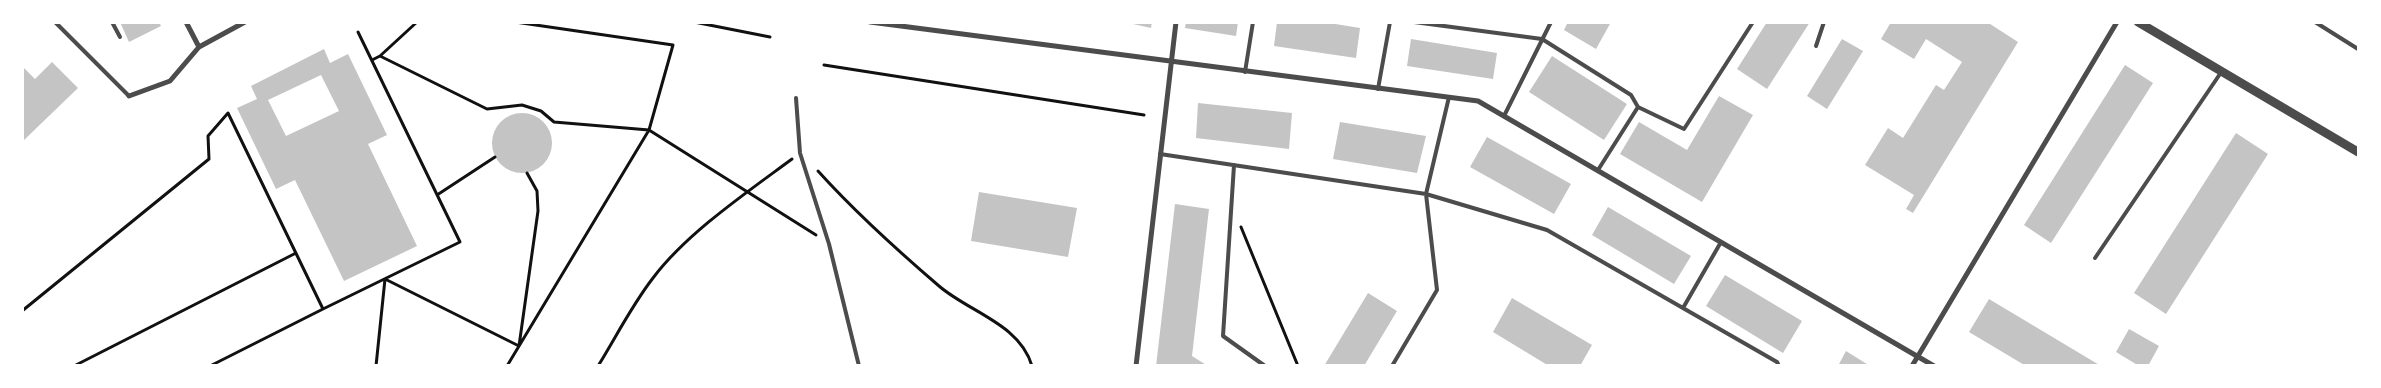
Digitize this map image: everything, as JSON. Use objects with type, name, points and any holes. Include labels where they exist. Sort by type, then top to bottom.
[{"type":"street","points":[[186,22],[199,47]]},
{"type":"street","points":[[129,96],[170,81],[199,47],[245,22]]},
{"type":"street","points":[[870,22],[1171,63],[1478,101],[1934,366]]},
{"type":"street","points":[[1136,366],[1176,22]]},
{"type":"street","points":[[1912,366],[2117,22]]},
{"type":"street","points":[[2138,22],[2151,26],[2222,71],[2358,152]]},
{"type":"lane","points":[[55,22],[129,96]]},
{"type":"lane","points":[[112,22],[120,37]]},
{"type":"lane","points":[[1245,72],[1254,22]]},
{"type":"lane","points":[[1378,88],[1390,22]]},
{"type":"lane","points":[[1414,22],[1542,39],[1630,95],[1638,107],[1684,129],[1753,22]]},
{"type":"lane","points":[[1504,116],[1550,22]]},
{"type":"lane","points":[[1816,46],[1824,22]]},
{"type":"lane","points":[[2315,22],[2358,49]]},
{"type":"lane","points":[[2095,258],[2222,71]]},
{"type":"lane","points":[[1392,366],[1437,290],[1426,194],[1449,97]]},
{"type":"lane","points":[[796,98],[800,152],[829,244],[859,366]]},
{"type":"lane","points":[[1598,170],[1638,107]]},
{"type":"lane","points":[[1160,154],[1426,194],[1546,230],[1777,362],[1779,366]]},
{"type":"lane","points":[[1234,165],[1223,336],[1265,366]]},
{"type":"lane","points":[[1683,308],[1722,242]]},
{"type":"path","points":[[372,60],[380,56],[417,22]]},
{"type":"path","points":[[507,366],[648,130],[673,45],[515,22]]},
{"type":"path","points":[[694,22],[770,37]]},
{"type":"path","points":[[210,366],[323,308],[460,242],[358,32]]},
{"type":"path","points":[[380,56],[487,109],[522,105],[541,111],[554,122],[648,130],[829,244]]},
{"type":"path","points":[[824,64],[1144,115]]},
{"type":"path","points":[[22,312],[209,159],[208,136],[228,112],[323,308]]},
{"type":"path","points":[[598,366],[652,279],[676,251],[747,192],[800,152],[868,223],[941,288],[1004,328],[1028,352],[1032,366]]},
{"type":"path","points":[[437,195],[494,158]]},
{"type":"path","points":[[519,346],[538,211],[537,191],[527,173]]},
{"type":"path","points":[[1232,204],[1298,366]]},
{"type":"path","points":[[74,366],[296,253]]},
{"type":"path","points":[[384,279],[519,346]]},
{"type":"path","points":[[376,366],[384,279]]},
{"type":"building","points":[[120,22],[159,22],[161,26],[129,42]]},
{"type":"building","points":[[1124,22],[1152,22],[1151,28]]},
{"type":"building","points":[[1186,22],[1238,22],[1236,36],[1185,28]]},
{"type":"building","points":[[1277,22],[1323,22],[1360,28],[1356,58],[1274,46]]},
{"type":"building","points":[[1568,22],[1611,22],[1596,49],[1564,30]]},
{"type":"building","points":[[1767,22],[1810,22],[1767,89],[1737,69]]},
{"type":"building","points":[[1891,22],[1987,22],[2018,42],[1913,213],[1906,209],[1914,195],[1865,165],[1888,128],[1903,138],[1936,85],[1944,90],[1962,62],[1926,39],[1914,59],[1881,39]]},
{"type":"building","points":[[1411,39],[1497,53],[1493,79],[1407,66]]},
{"type":"building","points":[[1842,39],[1863,51],[1827,109],[1807,96]]},
{"type":"building","points":[[324,49],[330,63],[348,54],[387,135],[368,144],[417,246],[344,281],[295,180],[276,189],[237,108],[257,99],[251,86]],"holes":[[[321,75],[339,111],[286,136],[268,100]]]},
{"type":"building","points":[[1552,56],[1627,104],[1604,140],[1529,92]]},
{"type":"building","points":[[52,62],[78,88],[22,142],[22,66],[35,79]]},
{"type":"building","points":[[2125,65],[2153,83],[2051,243],[2024,225]]},
{"type":"building","points":[[1719,96],[1753,115],[1702,202],[1620,154],[1639,122],[1687,150]]},
{"type":"building","points":[[1198,103],[1292,113],[1289,149],[1196,138]]},
{"type":"building","points":[[516,113],[528,113],[539,118],[547,126],[552,137],[550,155],[539,168],[528,173],[516,173],[505,168],[497,160],[492,149],[492,137],[497,126],[505,118]]},
{"type":"building","points":[[1340,122],[1426,136],[1417,173],[1333,159]]},
{"type":"building","points":[[2236,133],[2268,154],[2166,314],[2134,293]]},
{"type":"building","points":[[1487,137],[1571,184],[1554,214],[1470,167]]},
{"type":"building","points":[[979,192],[1077,208],[1068,257],[971,241]]},
{"type":"building","points":[[1175,204],[1209,209],[1192,356],[1208,366],[1156,366]]},
{"type":"building","points":[[1608,207],[1691,256],[1674,284],[1592,235]]},
{"type":"building","points":[[1725,275],[1802,321],[1783,353],[1706,306]]},
{"type":"building","points":[[1368,293],[1397,311],[1364,366],[1324,366]]},
{"type":"building","points":[[1512,298],[1592,345],[1580,366],[1549,366],[1493,332]]},
{"type":"building","points":[[1989,299],[2101,366],[2026,366],[1969,332]]},
{"type":"building","points":[[2129,329],[2159,346],[2148,366],[2139,366],[2116,352]]},
{"type":"building","points":[[1846,351],[1870,366],[1838,366]]}]
